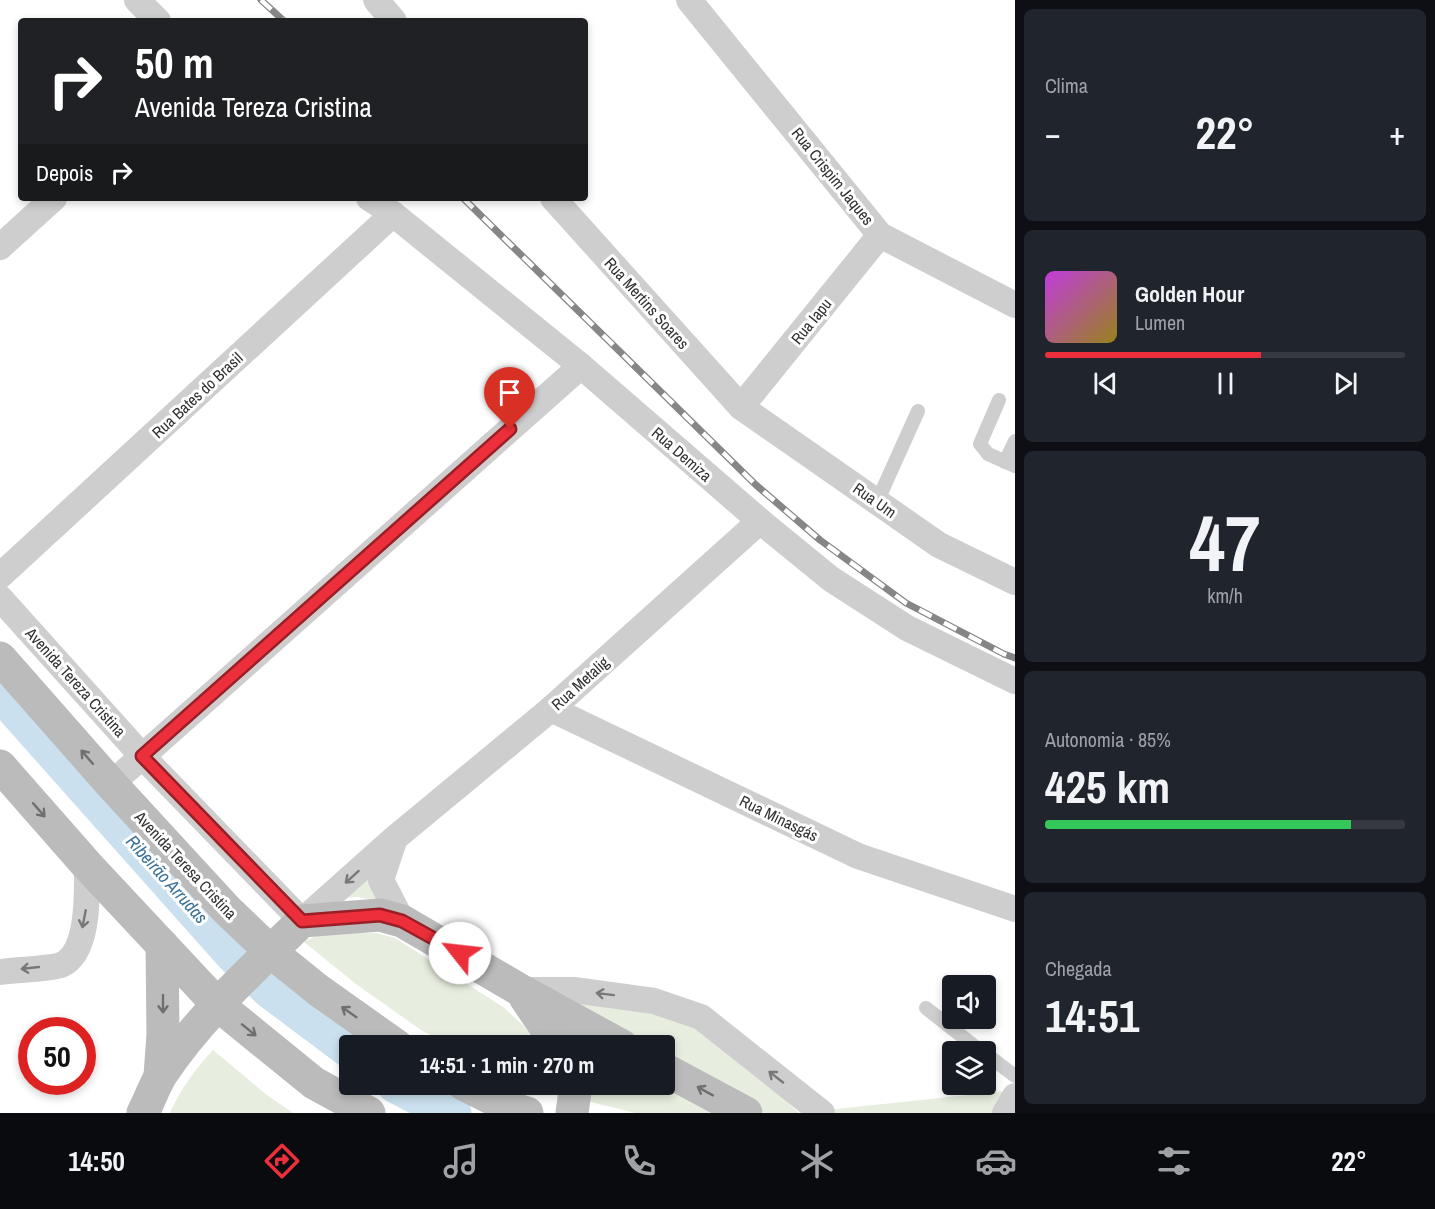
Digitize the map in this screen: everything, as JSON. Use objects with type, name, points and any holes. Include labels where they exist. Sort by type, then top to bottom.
[{"type":"main road","name":"Avenida Teresa Cristina","points":[[0,658],[226,910],[270,953],[381,1035]]},
{"type":"main road","points":[[0,766],[87,865],[218,1004],[314,1083],[369,1113]]},
{"type":"main road","points":[[302,921],[380,915],[402,921],[602,1035]]},
{"type":"main road","name":"Rua Metalig","points":[[160,1076],[218,1004],[302,921]]},
{"type":"main road","points":[[143,1113],[160,1076],[163,1034],[162,945]]},
{"type":"main road","points":[[520,990],[551,1035]]},
{"type":"main road","points":[[675,1075],[746,1113]]},
{"type":"main road","points":[[484,1095],[527,1113]]},
{"type":"main road","points":[[572,1113],[574,1095]]},
{"type":"street","points":[[137,0],[155,18]]},
{"type":"street","points":[[376,0],[391,18]]},
{"type":"street","name":"Rua Crispim Jaques","points":[[689,0],[880,235],[1015,305]]},
{"type":"street","points":[[0,248],[51,201]]},
{"type":"street","name":"Rua Demiza","points":[[374,201],[393,214],[581,366],[760,521],[831,579],[907,628],[1015,681]]},
{"type":"street","name":"Rua Mertins Soares","points":[[556,201],[741,408]]},
{"type":"street","name":"Rua Bates do Brasil","points":[[0,576],[393,214]]},
{"type":"street","name":"Rua Iapu","points":[[741,408],[880,235]]},
{"type":"street","points":[[111,784],[581,366]]},
{"type":"street","name":"Rua Um","points":[[741,408],[939,545],[1015,582]]},
{"type":"street","name":"Rua Metalig","points":[[302,921],[395,838],[551,709],[760,521]]},
{"type":"street","name":"Avenida Tereza Cristina","points":[[0,598],[142,756],[302,921]]},
{"type":"street","name":"Rua Minasgás","points":[[551,709],[858,856],[1015,909]]},
{"type":"street","points":[[395,838],[381,880],[402,921]]},
{"type":"street","points":[[0,972],[60,965],[72,956],[80,942],[88,903],[87,865]]},
{"type":"street","points":[[520,990],[574,990],[654,1001],[701,1017],[822,1113]]},
{"type":"street","points":[[1005,1113],[1015,1096]]},
{"type":"lane","points":[[999,400],[980,444],[988,454],[1010,464],[1015,441]]},
{"type":"lane","points":[[877,502],[918,411]]},
{"type":"lane","points":[[926,1008],[969,1041]]},
{"type":"lane","points":[[996,1062],[1015,1076]]},
{"type":"green space","points":[[380,858],[385,902],[357,897],[331,899]]},
{"type":"green space","points":[[376,933],[395,938],[503,1007],[530,1035],[431,1035],[421,1030],[356,984],[304,942],[320,935]]},
{"type":"green space","points":[[564,1001],[674,1012],[726,1044],[799,1113],[765,1113],[675,1064],[675,1035],[620,1035],[561,1004]]},
{"type":"green space","points":[[213,1050],[267,1095],[293,1113],[170,1113],[189,1080]]},
{"type":"green space","points":[[675,1089],[731,1113],[635,1113],[587,1101],[587,1095],[675,1095]]},
{"type":"green space","points":[[1015,1090],[1010,1113],[799,1113],[968,1095],[996,1095],[996,1092]]},
{"type":"waterway","name":"Ribeirão Arrudas","points":[[0,691],[234,954],[270,989],[339,1041]]},
{"type":"waterway","name":"Ribeirão Arrudas","points":[[417,1095],[452,1113]]},
{"type":"railway","points":[[261,0],[281,18]]},
{"type":"railway","points":[[466,201],[756,485],[820,540],[906,603],[1015,658]]},
{"type":"route","points":[[460,953],[402,921],[380,915],[302,921],[142,756],[510,429]]}]
